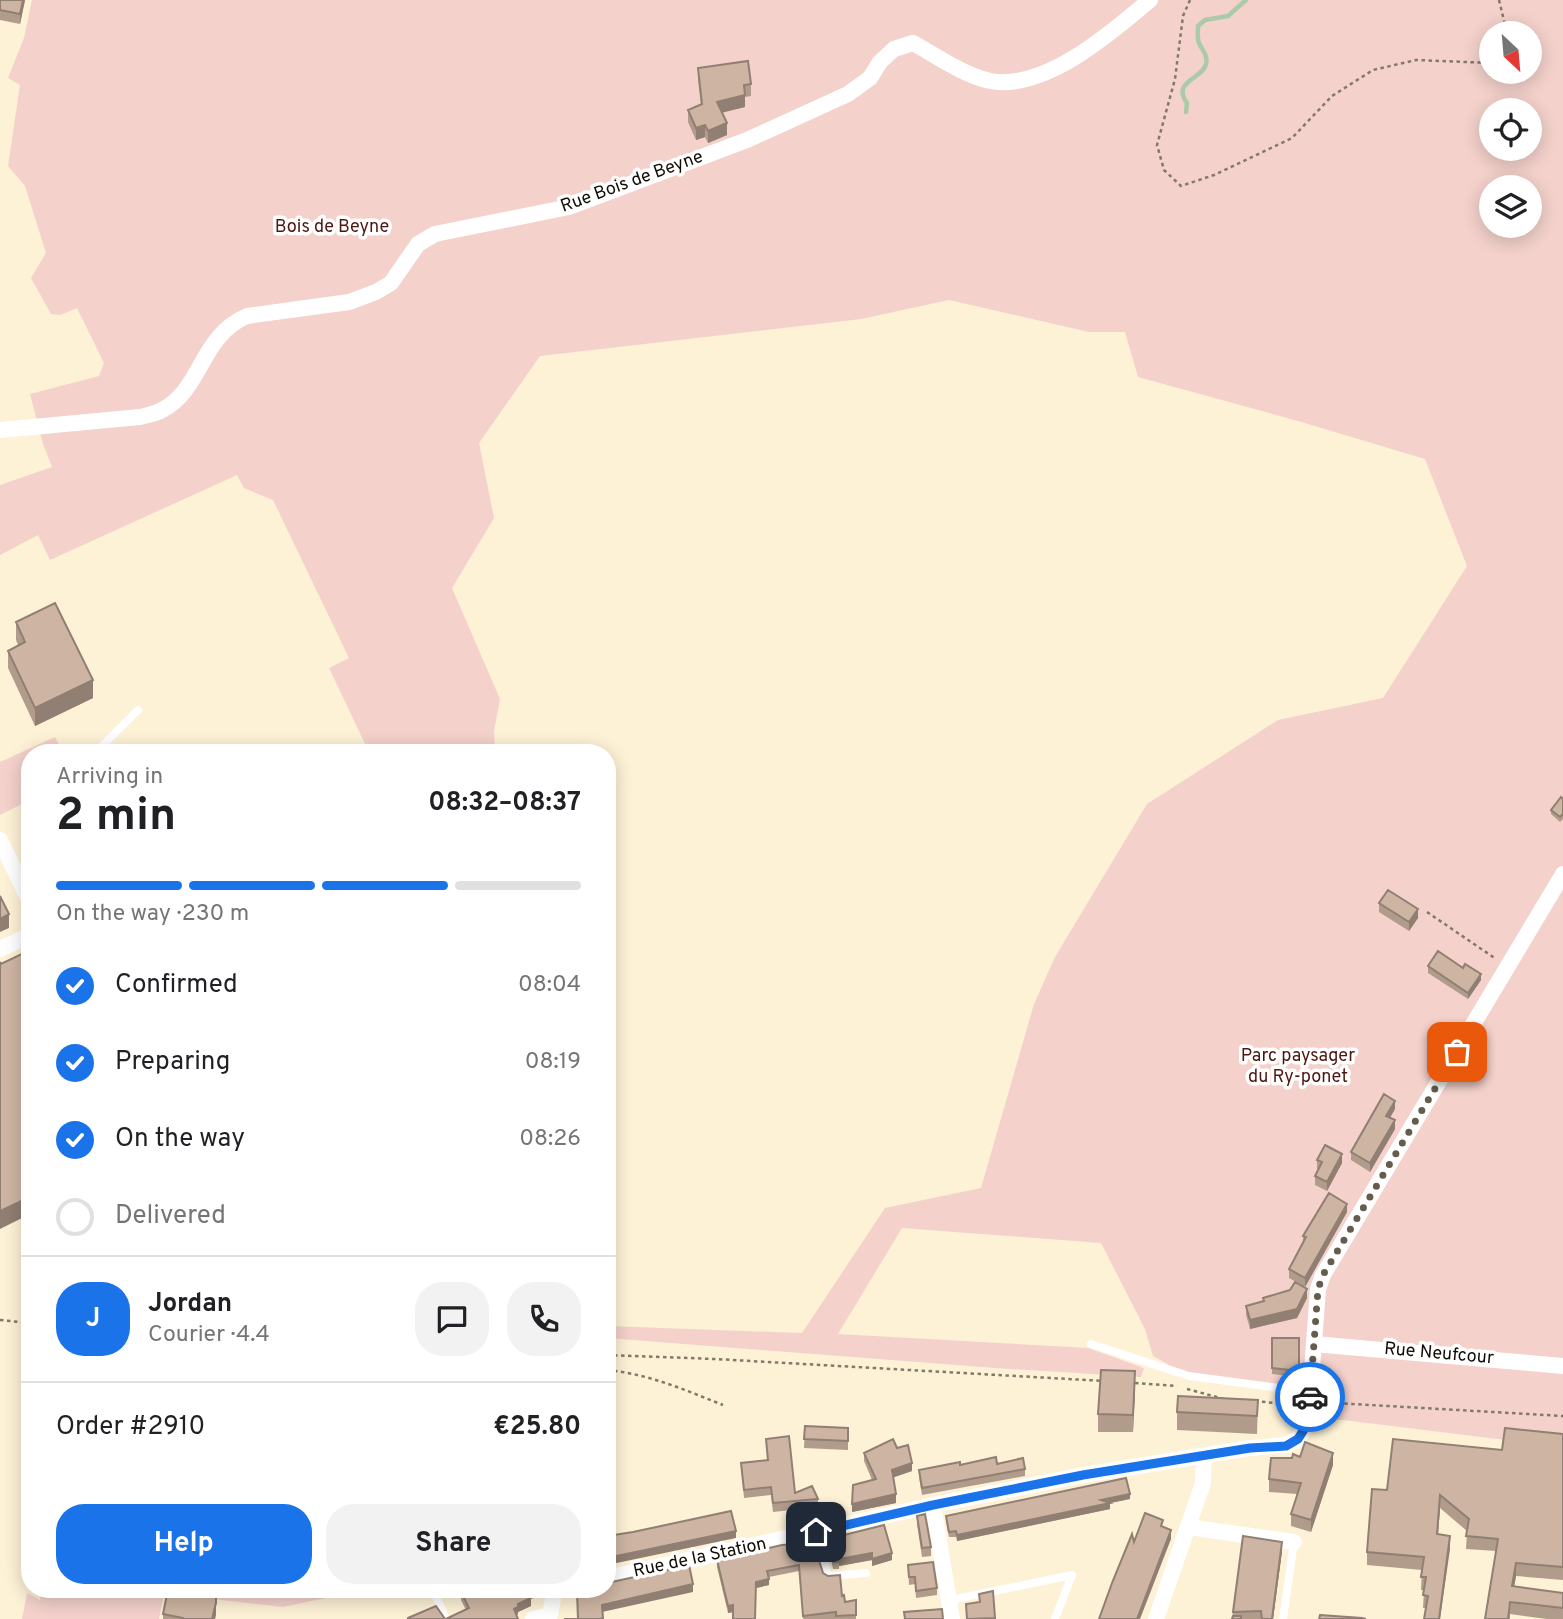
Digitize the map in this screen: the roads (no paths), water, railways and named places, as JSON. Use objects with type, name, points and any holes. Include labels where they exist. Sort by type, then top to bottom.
[{"type":"street","name":"Rue Bois de Beyne","points":[[0,430],[140,416],[162,410],[183,393],[218,335],[232,323],[247,316],[349,302],[391,283],[418,244],[435,234],[569,207],[747,140],[848,94],[870,78],[880,62],[894,49],[913,43],[970,74],[992,81],[1031,79],[1073,59],[1150,0]]},
{"type":"street","points":[[0,840],[21,883]]},
{"type":"street","name":"Rue de la Station","points":[[616,1576],[933,1505],[1083,1475],[1250,1448],[1286,1446],[1298,1439],[1308,1423],[1318,1289],[1323,1275],[1563,874]]},
{"type":"street","points":[[0,949],[21,939]]},
{"type":"street","name":"Rue Neufcour","points":[[1314,1344],[1563,1366]]},
{"type":"street","points":[[1156,1619],[1203,1483],[1204,1456]]},
{"type":"street","points":[[933,1505],[951,1600],[952,1619]]},
{"type":"street","points":[[1188,1527],[1294,1542]]},
{"type":"street","points":[[533,1619],[549,1617],[553,1598]]},
{"type":"lane","points":[[104,744],[138,710]]},
{"type":"lane","points":[[1091,1344],[1189,1376],[1310,1399]]},
{"type":"lane","points":[[816,1532],[828,1576],[866,1573]]},
{"type":"lane","points":[[1283,1619],[1294,1542]]},
{"type":"lane","points":[[951,1600],[1072,1575],[1055,1619]]},
{"type":"lane","points":[[437,1598],[446,1619]]},
{"type":"waterway","points":[[1186,112],[1187,103],[1183,96],[1185,85],[1204,69],[1206,64],[1198,41],[1198,26],[1205,20],[1228,16],[1246,0]]},
{"type":"park label","name":"Bois de Beyne","points":[[332,227]]},
{"type":"park label","name":"Parc paysager du Ry-ponet","points":[[1298,1066]]}]
